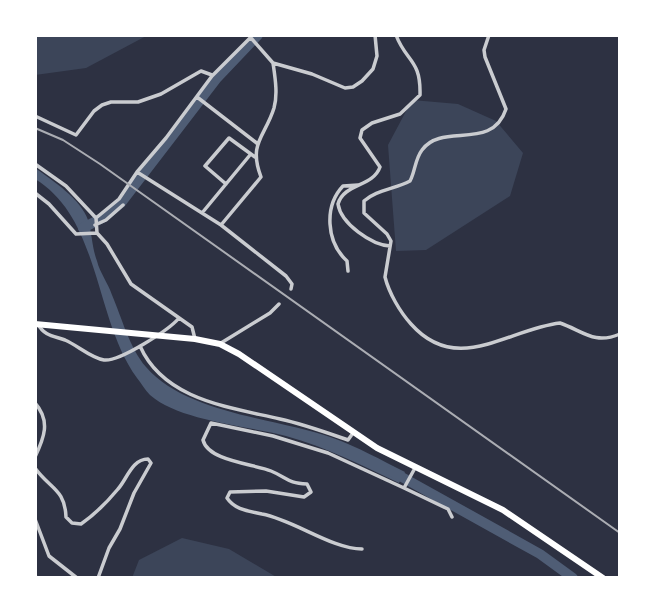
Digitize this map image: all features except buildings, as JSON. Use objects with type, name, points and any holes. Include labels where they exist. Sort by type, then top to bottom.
[{"type":"main road","points":[[36,324],[195,339],[220,345],[239,354],[353,433],[414,470],[503,510],[603,578]]},
{"type":"street","points":[[272,63],[312,74],[345,88],[353,87],[362,81],[377,62],[375,35]]},
{"type":"street","points":[[390,246],[382,245],[357,232],[341,215],[338,204],[340,197],[377,173],[380,167],[360,138],[362,130],[372,123],[400,114],[420,95],[418,72],[414,62],[396,35]]},
{"type":"street","points":[[489,35],[484,50],[485,57],[506,109],[503,118],[488,132],[446,138],[425,147],[418,156],[410,181],[365,199],[362,206],[364,212],[391,241],[385,276],[396,302],[416,330],[438,344],[460,348],[489,345],[560,323],[578,333],[598,338],[620,334]]},
{"type":"street","points":[[95,234],[96,222],[119,199],[200,99],[212,76],[253,39],[272,63],[275,78],[274,108],[252,156],[202,214]]},
{"type":"street","points":[[35,116],[76,135],[94,111],[111,102],[131,103],[143,100],[201,71],[212,76]]},
{"type":"street","points":[[200,99],[258,144]]},
{"type":"street","points":[[221,225],[261,177],[252,156],[229,138],[205,166],[226,184]]},
{"type":"street","points":[[35,164],[66,186],[96,222]]},
{"type":"street","points":[[140,174],[221,225],[286,276],[292,284],[290,289]]},
{"type":"street","points":[[348,271],[347,261],[339,254],[331,239],[332,205],[334,196],[343,186],[360,184]]},
{"type":"street","points":[[35,194],[49,204],[70,230],[80,234],[95,234],[107,244],[131,284],[192,327],[195,339]]},
{"type":"street","points":[[96,222],[106,220],[123,205]]},
{"type":"street","points":[[220,345],[225,339],[270,313],[279,304]]},
{"type":"street","points":[[36,324],[46,334],[83,348],[95,357],[105,360],[138,347],[179,318]]},
{"type":"street","points":[[138,347],[163,378],[190,395],[234,409],[307,426],[348,440],[353,433]]},
{"type":"street","points":[[35,403],[43,414],[46,426],[35,457]]},
{"type":"street","points":[[362,549],[349,549],[293,523],[247,511],[230,503],[227,498],[230,492],[266,491],[304,497],[311,492],[307,484],[288,482],[270,470],[233,461],[208,449],[203,440],[211,422],[273,436],[328,453],[448,509],[452,517]]},
{"type":"street","points":[[35,468],[62,496],[66,517],[72,523],[81,524],[118,489],[137,463],[148,459],[151,463],[134,493],[98,578]]},
{"type":"street","points":[[405,487],[414,470]]},
{"type":"street","points":[[35,519],[49,556],[77,578]]},
{"type":"shaded area","points":[[35,35],[148,35],[86,68],[35,75]]},
{"type":"shaded area","points":[[412,100],[458,104],[496,121],[523,153],[510,196],[426,250],[396,251],[388,145]]},
{"type":"shaded area","points":[[35,168],[65,191],[84,212],[98,265],[130,341],[146,367],[163,383],[208,405],[310,431],[351,445],[405,472],[399,483],[315,446],[286,436],[196,417],[163,404],[150,395],[123,354],[85,244],[73,219],[57,197],[35,179]]},
{"type":"shaded area","points":[[182,538],[229,549],[278,578],[132,578],[139,560]]},
{"type":"waterway","points":[[83,228],[104,217],[121,203],[217,78],[258,35]]},
{"type":"waterway","points":[[391,471],[540,554],[573,578]]},
{"type":"railway","points":[[35,128],[63,140],[100,164],[620,533]]}]
